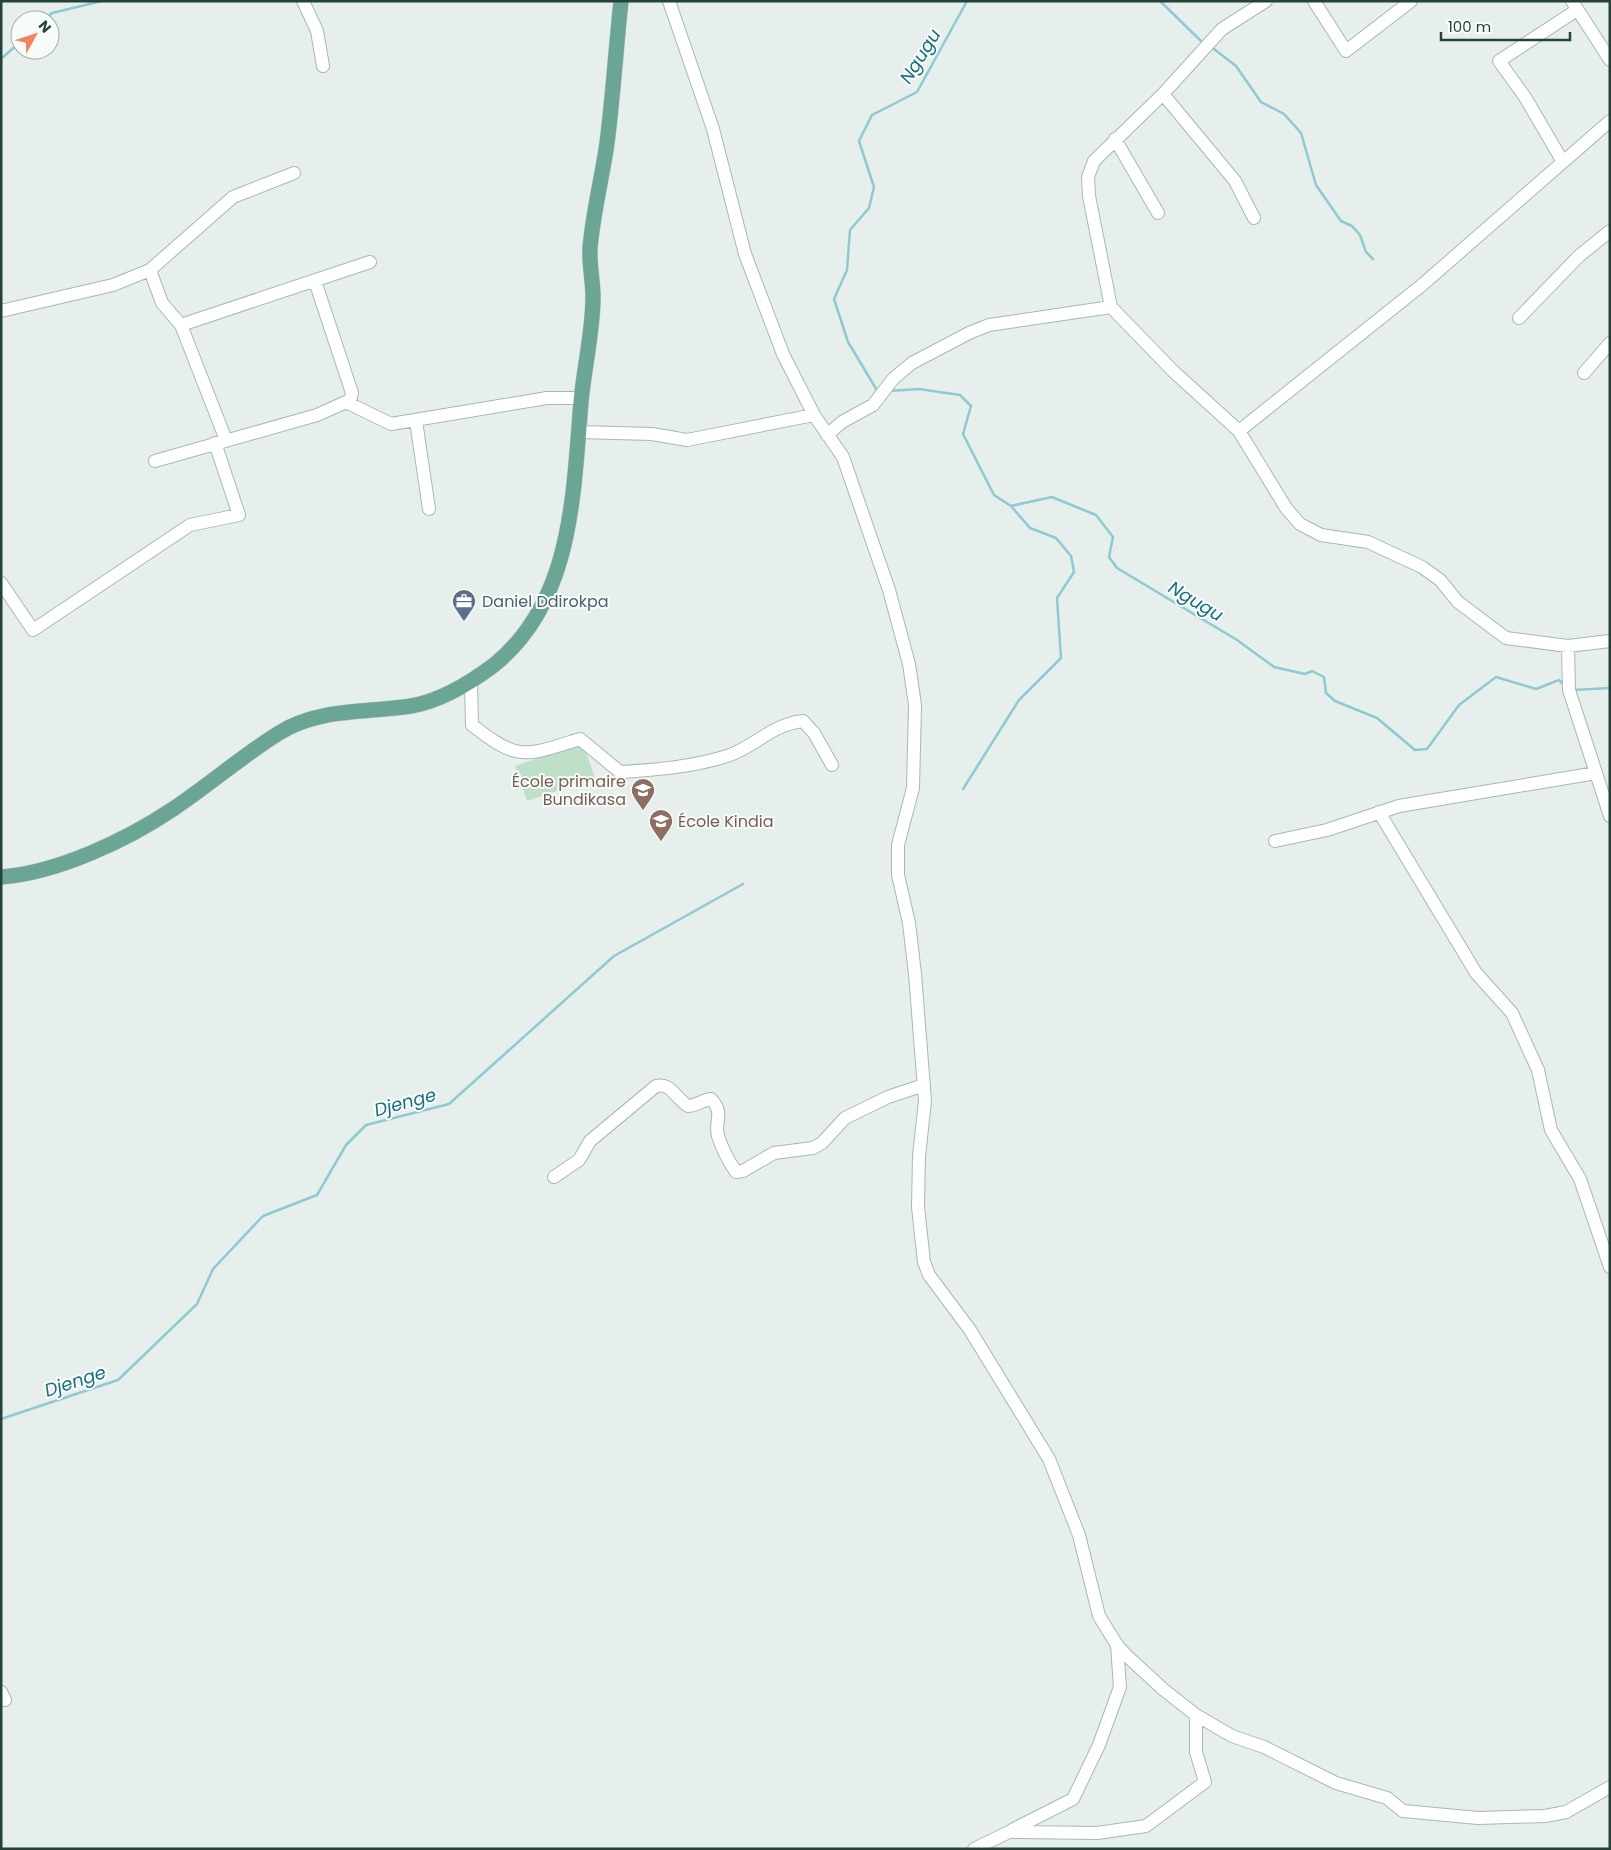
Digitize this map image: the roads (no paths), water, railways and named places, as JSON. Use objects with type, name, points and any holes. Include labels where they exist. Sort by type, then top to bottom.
[{"type":"main road","points":[[1,877],[18,876],[94,852],[170,811],[281,731],[312,717],[414,706],[442,697],[495,664],[530,627],[543,606],[555,579],[567,534],[576,473],[581,398],[593,299],[590,250],[607,140],[621,1]]},
{"type":"street","points":[[303,1],[317,31],[323,66]]},
{"type":"street","points":[[669,1],[712,129],[745,254],[783,354],[814,415],[843,457],[889,590],[904,641],[915,705],[913,788],[898,845],[898,875],[909,923],[924,1085],[925,1101],[919,1156],[918,1207],[924,1262],[929,1275],[970,1330],[1049,1459],[1079,1535],[1099,1616],[1117,1644],[1164,1690],[1196,1715],[1232,1736],[1264,1748],[1336,1783],[1387,1798],[1403,1811],[1478,1818],[1545,1816],[1566,1812],[1610,1787]]},
{"type":"street","points":[[1266,1],[1222,29],[1163,94],[1094,161],[1088,177],[1088,196],[1110,308],[1173,371],[1238,431],[1286,508],[1300,524],[1321,535],[1368,542],[1422,567],[1440,580],[1458,602],[1506,638],[1568,646],[1610,641]]},
{"type":"street","points":[[1314,1],[1346,51],[1411,1]]},
{"type":"street","points":[[1563,162],[1525,97],[1499,61],[1574,6],[1610,60]]},
{"type":"street","points":[[1163,94],[1235,181],[1254,218]]},
{"type":"street","points":[[1238,431],[1422,285],[1610,121]]},
{"type":"street","points":[[1116,139],[1158,213]]},
{"type":"street","points":[[1,311],[113,285],[150,270],[233,197],[294,173]]},
{"type":"street","points":[[1519,318],[1579,256],[1610,231]]},
{"type":"street","points":[[181,325],[370,262]]},
{"type":"street","points":[[1,583],[33,630],[190,525],[239,515],[220,441],[181,325],[162,303],[150,270]]},
{"type":"street","points":[[315,281],[352,393],[349,404]]},
{"type":"street","points":[[827,435],[842,422],[873,404],[897,376],[912,363],[946,344],[989,325],[1110,308]]},
{"type":"street","points":[[1584,373],[1610,342]]},
{"type":"street","points":[[155,461],[317,415],[346,402],[391,424],[547,398],[581,398]]},
{"type":"street","points":[[579,432],[652,434],[687,440],[814,415]]},
{"type":"street","points":[[416,421],[429,509]]},
{"type":"street","points":[[1568,646],[1569,690],[1610,816]]},
{"type":"street","points":[[471,680],[472,725],[493,742],[518,753],[534,753],[580,739],[620,772],[668,770],[729,756],[786,723],[803,721],[814,733],[832,764]]},
{"type":"street","points":[[1275,841],[1327,830],[1399,806],[1596,773]]},
{"type":"street","points":[[1379,812],[1476,973],[1512,1013],[1538,1070],[1551,1130],[1580,1179],[1610,1267]]},
{"type":"street","points":[[554,1177],[579,1160],[590,1141],[656,1086],[662,1084],[668,1087],[688,1106],[711,1099],[720,1116],[718,1135],[736,1172],[743,1171],[774,1153],[813,1148],[822,1142],[845,1118],[888,1097],[924,1085]]},
{"type":"street","points":[[974,1849],[1073,1799],[1099,1745],[1120,1688],[1117,1644]]},
{"type":"street","points":[[1009,1832],[1097,1833],[1146,1826],[1205,1782],[1196,1752],[1196,1715]]},
{"type":"waterway","points":[[60,11],[102,1]]},
{"type":"waterway","name":"Ngugu","points":[[878,392],[848,342],[834,299],[847,270],[850,230],[869,208],[874,187],[859,141],[872,115],[917,92],[967,1]]},
{"type":"waterway","points":[[1160,1],[1201,41]]},
{"type":"waterway","points":[[1214,49],[1236,66],[1261,102],[1284,114],[1301,133],[1316,185],[1341,221],[1352,226],[1360,235],[1366,252],[1373,259]]},
{"type":"waterway","points":[[1,59],[10,51]]},
{"type":"waterway","points":[[888,391],[919,389],[960,395],[971,406],[963,434],[994,495],[1011,506],[1030,528],[1056,538],[1071,556],[1074,572],[1057,598],[1061,658],[1019,700],[963,789]]},
{"type":"waterway","name":"Ngugu","points":[[1011,506],[1052,497],[1096,515],[1113,537],[1109,557],[1117,568],[1237,640],[1274,667],[1305,674],[1312,671],[1324,677],[1326,693],[1335,701],[1377,718],[1415,750],[1427,749],[1459,705],[1496,677],[1536,689],[1559,680],[1563,684]]},
{"type":"waterway","name":"Ngugu","points":[[1574,690],[1610,688]]},
{"type":"waterway","name":"Djenge","points":[[1,1419],[118,1380],[197,1304],[213,1269],[263,1216],[317,1195],[346,1145],[366,1125],[449,1104],[614,956],[743,884]]},
{"type":"place","name":"Daniel Ddirokpa","points":[[464,622]]},
{"type":"place","name":"École primaire Bundikasa","points":[[643,811]]},
{"type":"place","name":"École Kindia","points":[[661,842]]}]
